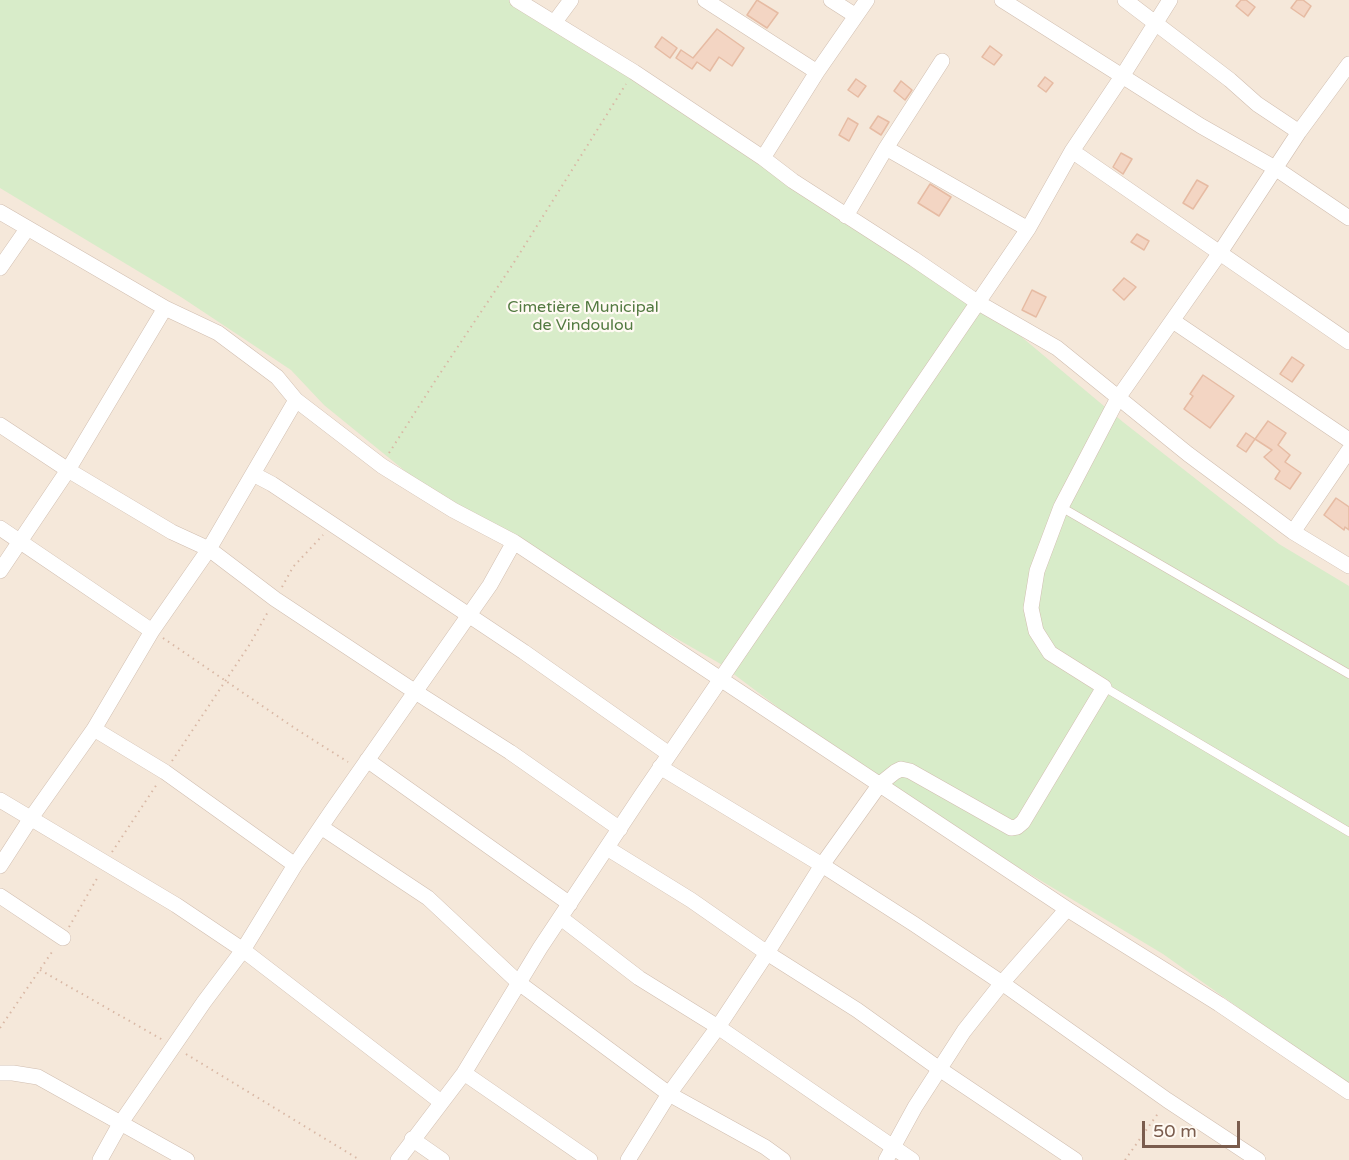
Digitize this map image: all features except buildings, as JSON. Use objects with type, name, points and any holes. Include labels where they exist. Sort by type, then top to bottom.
[{"type":"street","points":[[518,0],[634,72],[977,302],[1057,348],[1188,454],[1293,532],[1349,566]]},
{"type":"street","points":[[554,23],[572,0]]},
{"type":"street","points":[[705,0],[817,72]]},
{"type":"street","points":[[831,0],[856,16]]},
{"type":"street","points":[[763,158],[817,72],[867,0]]},
{"type":"street","points":[[1002,0],[1201,126],[1275,168],[1349,218]]},
{"type":"street","points":[[1125,0],[1230,80],[1257,104],[1299,132]]},
{"type":"street","points":[[398,1160],[464,1072],[519,983],[665,760],[1028,229],[1072,151],[1170,0]]},
{"type":"street","points":[[846,216],[942,61]]},
{"type":"street","points":[[628,1160],[669,1094],[718,1027],[767,953],[822,864],[880,784],[900,769],[910,771],[1011,828],[1023,822],[1104,687],[1050,653],[1036,631],[1031,608],[1037,571],[1060,507],[1118,398],[1220,254],[1299,132],[1349,64]]},
{"type":"street","points":[[886,148],[1028,229]]},
{"type":"street","points":[[1072,151],[1349,342]]},
{"type":"street","points":[[0,212],[165,308],[218,333],[277,377],[296,400],[382,466],[453,510],[514,542],[1067,909],[1219,1004],[1349,1092]]},
{"type":"street","points":[[0,268],[27,229]]},
{"type":"street","points":[[0,571],[68,470],[165,308]]},
{"type":"street","points":[[1173,321],[1349,440]]},
{"type":"street","points":[[0,866],[94,729],[152,631],[209,549],[296,400]]},
{"type":"street","points":[[0,424],[68,470],[172,532],[209,549],[276,599],[510,752],[620,829]]},
{"type":"street","points":[[1293,532],[1349,450]]},
{"type":"street","points":[[253,474],[333,524],[602,705],[665,760],[1002,982],[1167,1100],[1258,1160]]},
{"type":"street","points":[[0,528],[152,631]]},
{"type":"street","points":[[100,1160],[120,1124],[204,1002],[243,950],[295,865],[490,585],[514,542]]},
{"type":"street","points":[[94,729],[165,772],[295,865]]},
{"type":"street","points":[[364,765],[570,904]]},
{"type":"street","points":[[0,800],[176,905],[243,950],[441,1102]]},
{"type":"street","points":[[321,827],[428,898],[519,983],[669,1094],[765,1147],[783,1160]]},
{"type":"street","points":[[607,849],[691,900],[767,953],[857,1010],[938,1068],[1075,1160]]},
{"type":"street","points":[[0,896],[63,938]]},
{"type":"street","points":[[889,1154],[938,1068],[964,1031],[1002,982],[1067,909]]},
{"type":"street","points":[[561,918],[639,978],[718,1027],[889,1154],[912,1160]]},
{"type":"street","points":[[464,1072],[590,1160]]},
{"type":"street","points":[[0,1073],[38,1077],[187,1160]]},
{"type":"street","points":[[412,1139],[442,1160]]},
{"type":"lane","points":[[1060,507],[1349,674]]},
{"type":"lane","points":[[1104,687],[1349,832]]},
{"type":"path","points":[[382,466],[634,72]]},
{"type":"path","points":[[0,1028],[63,938],[106,862],[250,644],[293,567],[333,524]]},
{"type":"path","points":[[152,631],[224,681],[364,765]]},
{"type":"path","points":[[40,970],[174,1047],[360,1160]]},
{"type":"path","points":[[1125,1160],[1167,1100]]},
{"type":"shaded area","points":[[0,0],[1349,0],[1349,1160],[0,1160]]},
{"type":"green space","name":"Cimetière Municipal de Vindoulou","points":[[0,0],[515,0],[987,308],[1123,422],[1279,544],[1349,586],[1349,1086],[1163,954],[880,784],[719,663],[453,510],[324,405],[291,370],[181,297],[0,188]]}]
